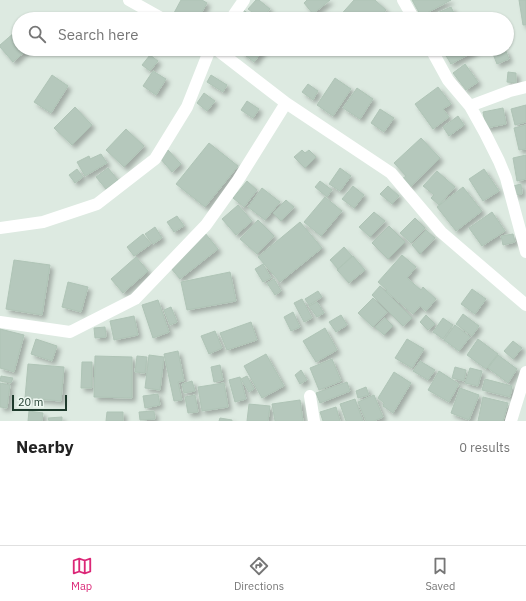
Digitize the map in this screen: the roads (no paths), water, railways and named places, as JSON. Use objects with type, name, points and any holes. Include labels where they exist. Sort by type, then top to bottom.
[{"type":"street","points":[[129,0],[150,12]]},
{"type":"street","points":[[236,12],[244,0]]},
{"type":"street","points":[[403,0],[410,12]]},
{"type":"street","points":[[0,228],[43,222],[97,204],[155,159],[187,107],[207,56]]},
{"type":"street","points":[[225,56],[286,103],[391,173],[441,232],[526,304]]},
{"type":"street","points":[[435,56],[448,80],[470,106],[485,133],[506,178],[526,252]]},
{"type":"street","points":[[470,106],[510,91],[526,87]]},
{"type":"street","points":[[0,322],[70,332],[135,299],[206,225],[238,180],[286,103]]},
{"type":"street","points":[[511,421],[526,372]]},
{"type":"street","points":[[310,396],[314,421]]}]
